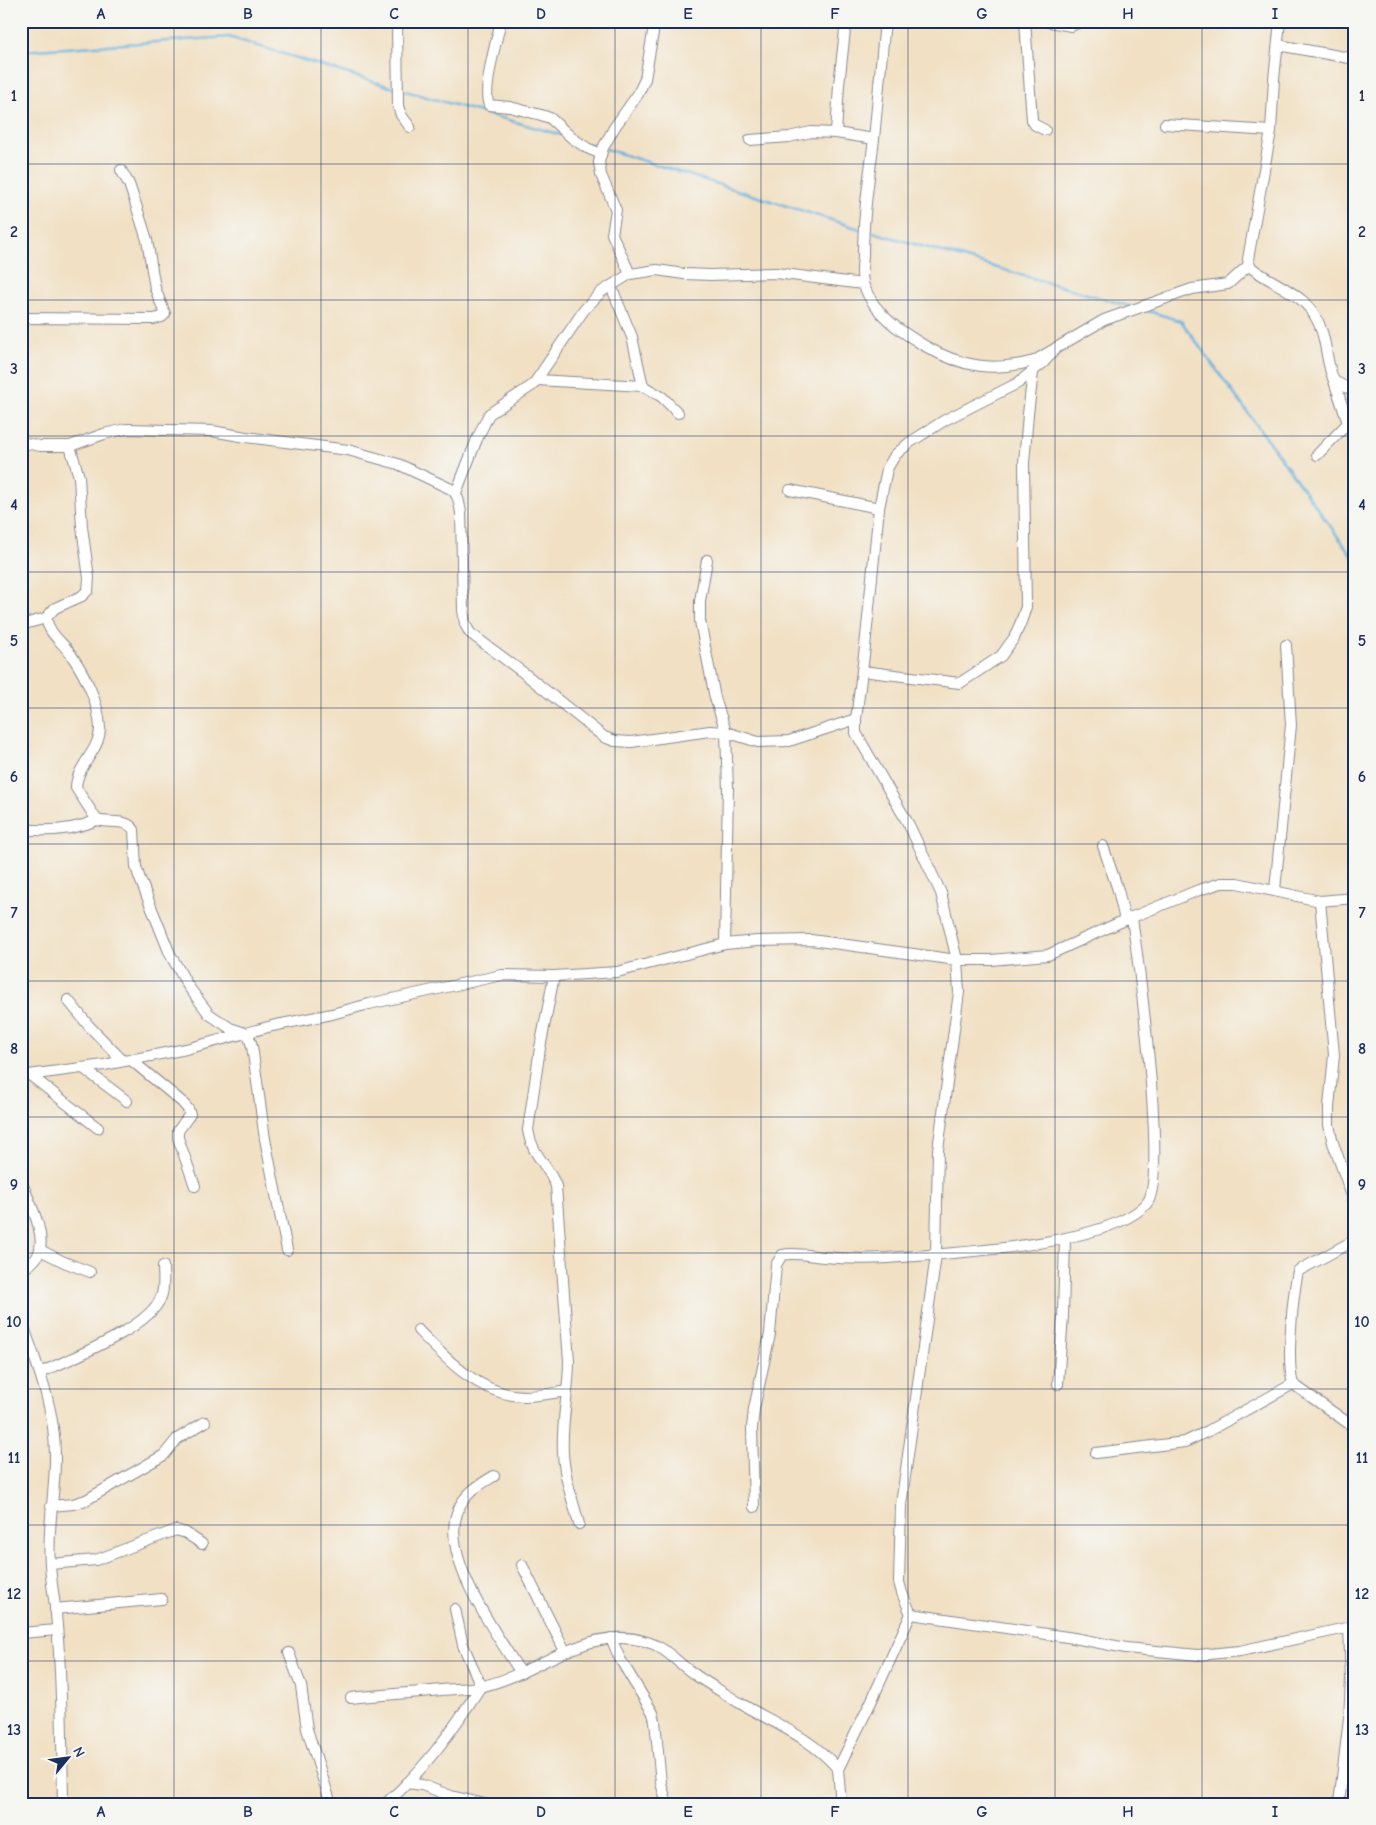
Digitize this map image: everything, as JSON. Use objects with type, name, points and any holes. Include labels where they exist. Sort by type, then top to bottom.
[{"type":"street","points":[[397,21],[398,106],[401,115],[410,127]]},
{"type":"street","points":[[501,21],[493,52],[487,92],[487,102],[489,105],[510,107],[541,114],[550,118],[572,138],[587,148],[601,154]]},
{"type":"street","points":[[630,274],[612,234],[616,210],[600,175],[599,168],[601,154],[614,128],[638,94],[646,79],[655,21]]},
{"type":"street","points":[[836,133],[846,21]]},
{"type":"street","points":[[885,21],[863,230],[863,284],[876,308],[886,320],[912,339],[936,353],[955,361],[989,367],[1007,367],[1034,361],[1104,320],[1192,289],[1228,284],[1249,265]]},
{"type":"street","points":[[1025,21],[1032,120],[1035,125],[1045,130]]},
{"type":"street","points":[[1045,21],[1071,26],[1082,21]]},
{"type":"street","points":[[1280,21],[1274,79],[1272,132],[1248,255],[1249,265],[1292,292],[1310,308],[1322,333],[1334,381],[1348,423],[1317,455]]},
{"type":"street","points":[[1278,45],[1355,59]]},
{"type":"street","points":[[1165,124],[1272,132]]},
{"type":"street","points":[[750,140],[789,137],[811,132],[874,138]]},
{"type":"street","points":[[21,318],[154,319],[162,318],[165,314],[155,288],[152,263],[136,204],[129,184],[121,170]]},
{"type":"street","points":[[456,492],[489,414],[526,391],[537,380],[584,310],[601,292],[630,274],[656,270],[711,275],[776,273],[863,284]]},
{"type":"street","points":[[611,286],[630,332],[643,386]]},
{"type":"street","points":[[841,1804],[838,1769],[911,1614],[899,1582],[901,1505],[936,1254],[938,1150],[959,992],[957,960],[941,893],[909,825],[856,733],[879,508],[887,469],[895,455],[909,443],[945,420],[989,399],[1033,372],[1057,347]]},
{"type":"street","points":[[862,671],[960,683],[995,661],[1014,638],[1026,607],[1027,597],[1024,463],[1033,372]]},
{"type":"street","points":[[537,380],[643,386],[662,397],[678,413]]},
{"type":"street","points":[[1334,381],[1355,392]]},
{"type":"street","points":[[21,442],[40,446],[70,446],[104,434],[126,429],[212,431],[348,450],[398,464],[451,488],[459,498],[462,610],[465,624],[470,633],[604,737],[615,741],[631,742],[710,731],[726,732],[758,742],[789,741],[856,719]]},
{"type":"street","points":[[21,625],[46,618],[55,608],[82,596],[88,590],[89,578],[82,527],[79,477],[70,446]]},
{"type":"street","points":[[790,490],[879,508]]},
{"type":"street","points":[[707,560],[700,601],[700,621],[715,698],[726,732],[728,789],[726,944]]},
{"type":"street","points":[[46,618],[48,627],[71,654],[84,677],[95,704],[100,728],[98,739],[94,750],[78,774],[76,788],[97,820]]},
{"type":"street","points":[[1275,890],[1291,724],[1286,645]]},
{"type":"street","points":[[21,829],[44,830],[80,826],[97,820],[126,823],[132,826],[134,830],[136,867],[179,973],[209,1014],[230,1028],[248,1034]]},
{"type":"street","points":[[754,1507],[753,1419],[756,1395],[770,1334],[776,1265],[780,1257],[784,1254],[796,1254],[824,1257],[881,1258],[1015,1247],[1066,1239],[1119,1222],[1140,1210],[1148,1202],[1153,1189],[1155,1150],[1148,1049],[1128,919],[1103,846]]},
{"type":"street","points":[[26,1075],[127,1061],[210,1044],[272,1026],[502,976],[554,976],[617,972],[726,944],[766,940],[810,940],[957,960],[991,960],[1048,954],[1128,919],[1221,883],[1237,883],[1320,901],[1355,898]]},
{"type":"street","points":[[1320,901],[1334,1055],[1329,1125],[1333,1143],[1350,1173],[1355,1204]]},
{"type":"street","points":[[554,976],[538,1058],[528,1130],[534,1151],[547,1168],[556,1186],[569,1361],[562,1426],[563,1455],[579,1524]]},
{"type":"street","points":[[68,1000],[89,1026],[127,1061],[182,1102],[188,1109],[190,1114],[178,1131],[178,1138],[195,1186]]},
{"type":"street","points":[[248,1034],[252,1046],[265,1139],[286,1250]]},
{"type":"street","points":[[83,1068],[127,1102]]},
{"type":"street","points":[[26,1075],[98,1128]]},
{"type":"street","points":[[21,1271],[33,1262],[40,1250],[40,1235],[37,1222],[24,1188]]},
{"type":"street","points":[[1058,1384],[1066,1239]]},
{"type":"street","points":[[1355,1240],[1298,1271],[1290,1367],[1293,1384],[1355,1428]]},
{"type":"street","points":[[40,1250],[90,1272]]},
{"type":"street","points":[[40,1373],[127,1331],[145,1318],[161,1298],[163,1266]]},
{"type":"street","points":[[21,1319],[40,1373],[54,1427],[55,1459],[51,1506],[50,1564],[57,1630],[62,1716],[63,1804]]},
{"type":"street","points":[[418,1330],[467,1376],[507,1394],[523,1396],[567,1391]]},
{"type":"street","points":[[1096,1453],[1185,1442],[1293,1384]]},
{"type":"street","points":[[51,1506],[80,1503],[86,1500],[164,1454],[170,1449],[177,1438],[205,1422]]},
{"type":"street","points":[[494,1476],[472,1490],[463,1501],[457,1513],[455,1538],[462,1570],[471,1590],[521,1673]]},
{"type":"street","points":[[50,1564],[96,1560],[176,1530],[186,1532],[202,1544]]},
{"type":"street","points":[[522,1565],[565,1651]]},
{"type":"street","points":[[55,1609],[162,1600]]},
{"type":"street","points":[[455,1608],[464,1645],[481,1686]]},
{"type":"street","points":[[911,1614],[1074,1638],[1126,1648],[1198,1655],[1240,1651],[1352,1627],[1349,1718],[1339,1804]]},
{"type":"street","points":[[21,1633],[57,1630]]},
{"type":"street","points":[[351,1698],[481,1686],[521,1673],[565,1651],[610,1638],[628,1637],[659,1646],[692,1672],[759,1715],[781,1725],[812,1744],[838,1769]]},
{"type":"street","points":[[610,1638],[620,1659],[653,1714],[661,1783],[667,1804]]},
{"type":"street","points":[[289,1653],[301,1686],[307,1730],[331,1804]]},
{"type":"street","points":[[385,1804],[407,1783],[457,1722],[481,1686]]},
{"type":"street","points":[[407,1783],[422,1785],[451,1796],[485,1804]]},
{"type":"waterway","points":[[21,51],[229,37],[394,88]]},
{"type":"waterway","points":[[402,90],[565,136]]},
{"type":"waterway","points":[[589,144],[600,147]]},
{"type":"waterway","points":[[606,149],[860,229]]},
{"type":"waterway","points":[[866,230],[1132,307]]},
{"type":"waterway","points":[[1145,310],[1181,321],[1355,560]]}]
